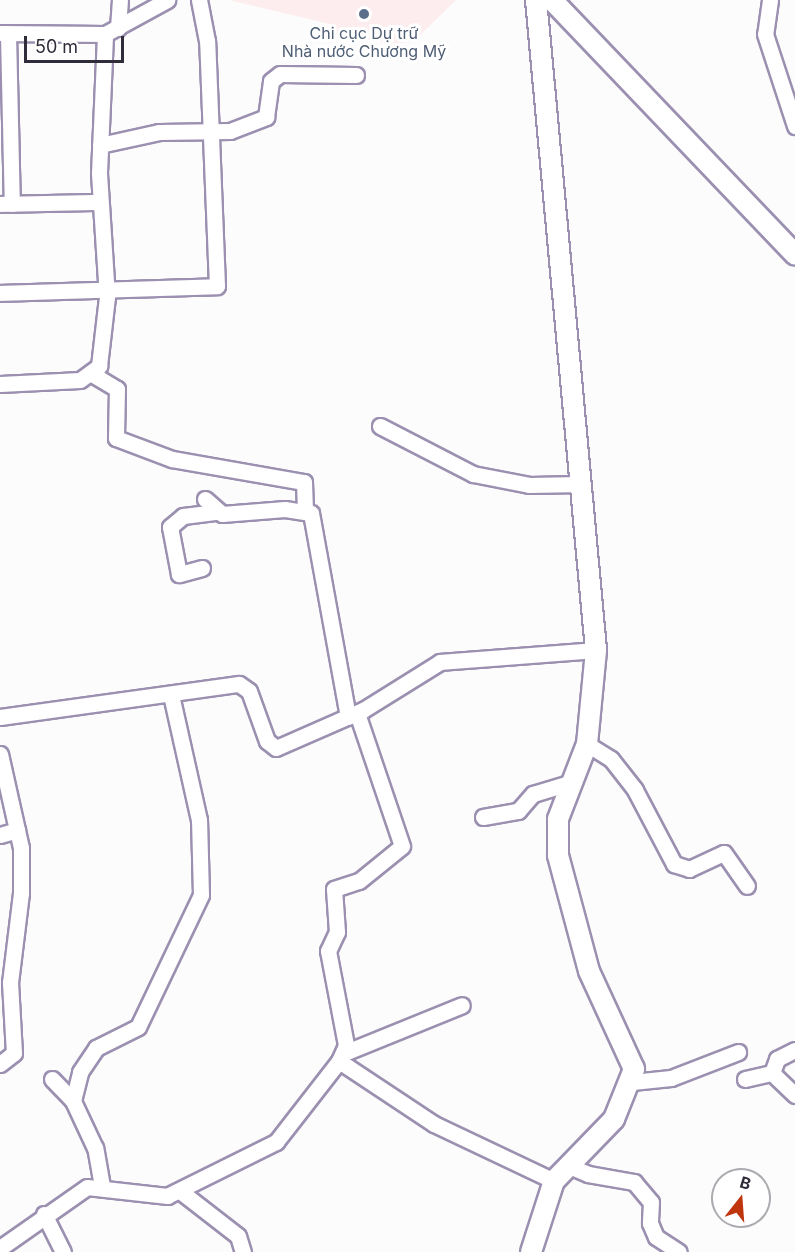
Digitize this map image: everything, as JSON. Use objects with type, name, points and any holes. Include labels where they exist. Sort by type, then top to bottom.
[{"type":"main road","points":[[531,1252],[554,1180],[614,1119],[632,1082],[630,1054],[589,971],[564,890],[556,832],[570,783],[587,744],[596,650],[536,0]]},
{"type":"main road","points":[[552,0],[795,255]]},
{"type":"street","points":[[0,384],[80,380],[92,374],[106,333],[107,290],[99,202],[100,145],[112,31],[120,0]]},
{"type":"street","points":[[99,202],[6,204],[4,34],[112,31],[167,0]]},
{"type":"street","points":[[0,293],[217,286],[207,41],[199,0]]},
{"type":"street","points":[[770,0],[765,34],[795,126]]},
{"type":"street","points":[[100,145],[148,133],[210,133],[266,117],[271,81],[280,74],[356,75]]},
{"type":"street","points":[[92,374],[117,389],[116,438],[172,459],[304,482],[305,509],[312,518],[353,715],[402,846],[359,881],[334,890],[337,932],[328,951],[342,1057],[434,1124],[554,1180]]},
{"type":"street","points":[[380,426],[473,474],[529,485],[581,484]]},
{"type":"street","points":[[205,499],[215,512]]},
{"type":"street","points":[[202,568],[180,574],[170,527],[183,516],[215,512],[305,509]]},
{"type":"street","points":[[0,717],[243,685],[267,741],[276,748],[353,715],[451,659],[596,650]]},
{"type":"street","points":[[73,1101],[80,1072],[96,1048],[132,1032],[144,1018],[201,895],[199,820],[171,694]]},
{"type":"street","points":[[587,744],[611,759],[635,790],[674,864],[689,869],[724,853],[747,886]]},
{"type":"street","points":[[0,754],[17,830],[21,893],[10,982],[14,1053],[0,1064]]},
{"type":"street","points":[[483,817],[518,811],[533,794],[570,783]]},
{"type":"street","points":[[0,835],[17,830]]},
{"type":"street","points":[[0,1248],[44,1214],[87,1187],[102,1186],[145,1195],[180,1191],[276,1142],[342,1057],[462,1005]]},
{"type":"street","points":[[772,1073],[777,1059],[795,1050]]},
{"type":"street","points":[[632,1082],[671,1078],[738,1052]]},
{"type":"street","points":[[745,1079],[772,1073]]},
{"type":"street","points":[[772,1073],[795,1095]]},
{"type":"street","points":[[52,1079],[73,1101],[95,1148],[102,1186]]},
{"type":"street","points":[[567,1165],[588,1174],[634,1182],[651,1202],[650,1223],[656,1237],[679,1252]]},
{"type":"street","points":[[180,1191],[238,1236],[243,1252]]},
{"type":"street","points":[[44,1214],[63,1252]]},
{"type":"shaded area","name":"Chi cục Dự trữ Nhà nước Chương Mỹ","points":[[229,0],[456,0],[414,41],[397,44],[336,35],[334,25]]},
{"type":"place","name":"Chi cục Dự trữ Nhà nước Chương Mỹ","points":[[364,14]]}]
